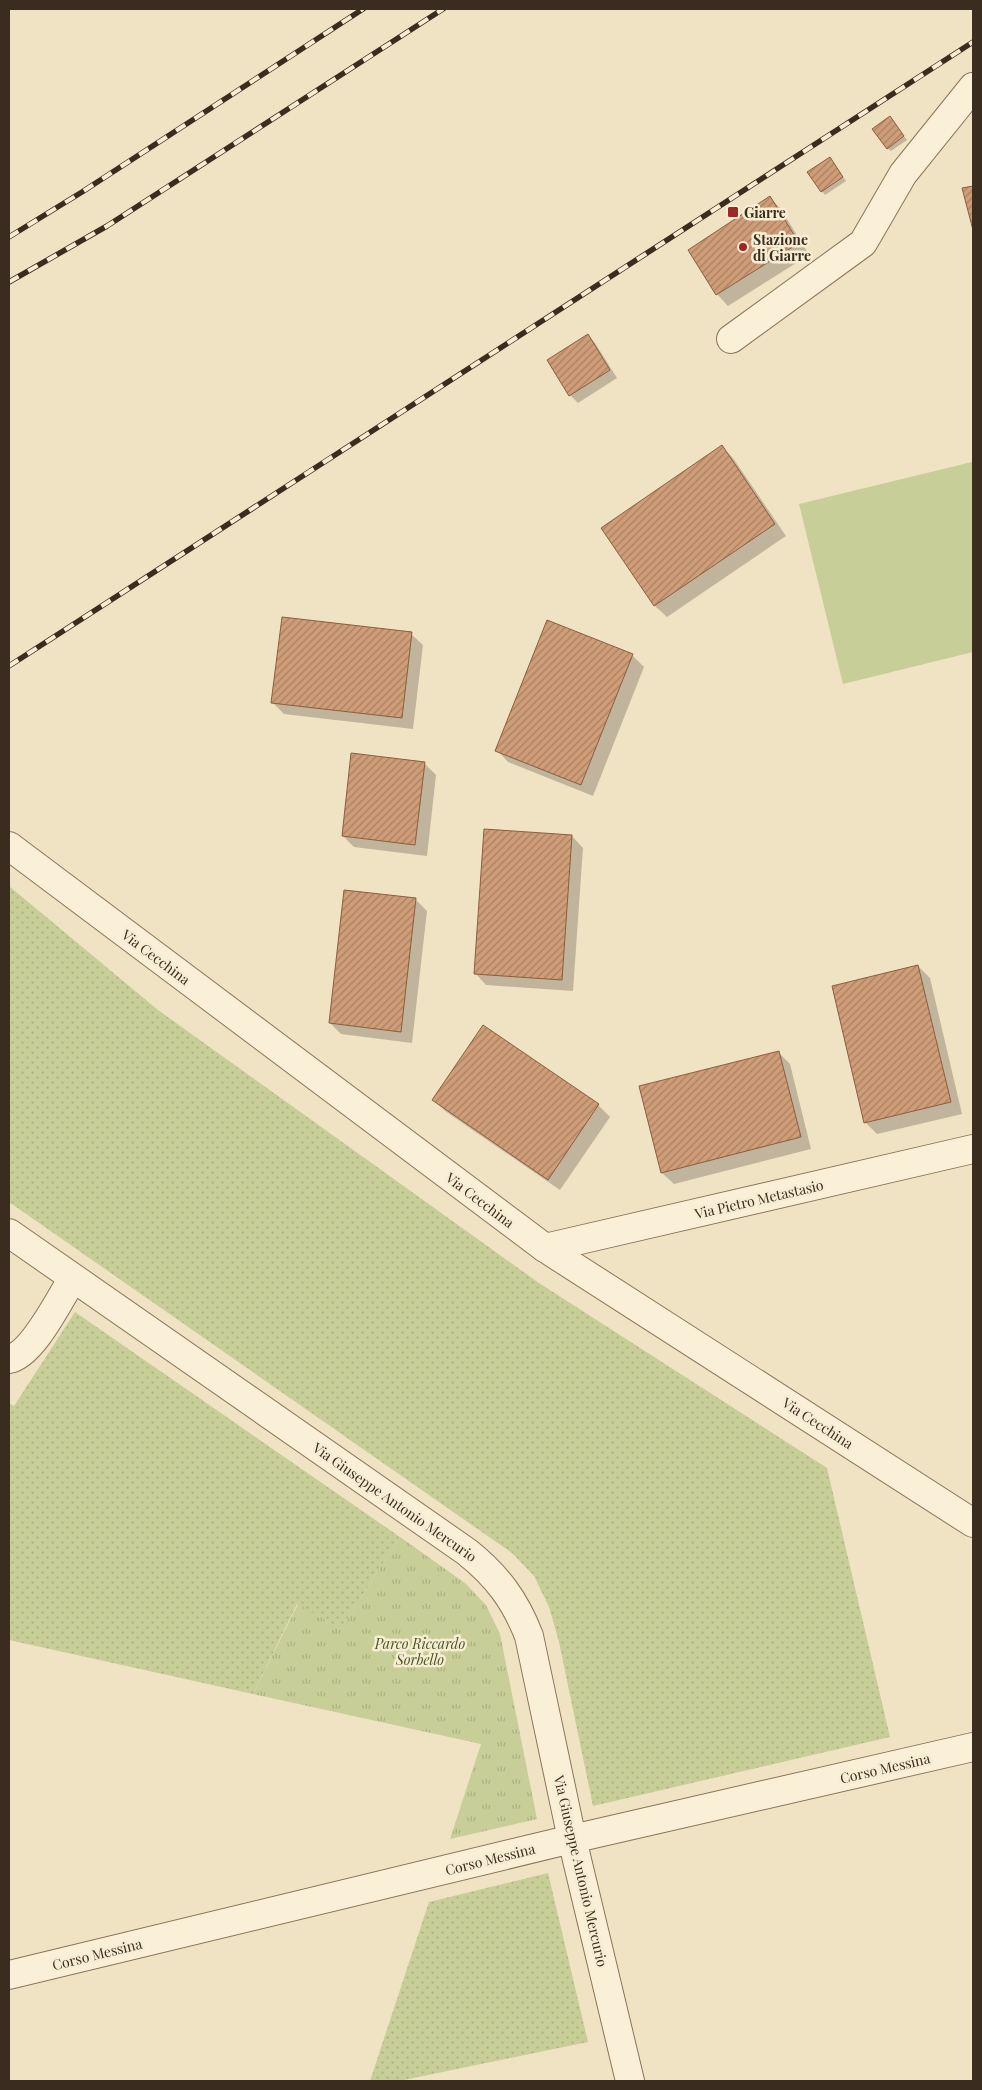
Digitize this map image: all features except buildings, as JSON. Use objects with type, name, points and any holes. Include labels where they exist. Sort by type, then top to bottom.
[{"type":"street","points":[[732,339],[863,243],[902,174],[973,87]]},
{"type":"street","name":"Via Cecchina","points":[[9,846],[545,1248],[973,1522]]},
{"type":"street","name":"Via Pietro Metastasio","points":[[545,1248],[973,1149]]},
{"type":"street","name":"Via Giuseppe Antonio Mercurio","points":[[9,1233],[459,1546],[487,1568],[518,1608],[529,1636],[572,1839],[630,2081]]},
{"type":"street","points":[[9,1359],[25,1349],[41,1331],[73,1278]]},
{"type":"street","name":"Corso Messina","points":[[9,1975],[572,1839],[973,1747]]},
{"type":"green space","points":[[972,462],[973,652],[843,684],[799,504]]},
{"type":"green space","points":[[9,886],[158,1010],[539,1283],[827,1468],[890,1737],[593,1806],[559,1642],[549,1607],[534,1576],[512,1553],[9,1202]]},
{"type":"green space","points":[[75,1312],[400,1537],[341,1629],[297,1604],[253,1694],[9,1640],[9,1403],[14,1406]]},
{"type":"green space","name":"Parco Riccardo Sorbello","points":[[400,1537],[465,1583],[486,1605],[500,1634],[537,1819],[450,1839],[481,1744],[253,1694],[298,1604],[341,1629]]},
{"type":"green space","points":[[548,1873],[588,2042],[399,2081],[370,2081],[429,1902]]},
{"type":"railway","points":[[9,237],[82,192],[363,9]]},
{"type":"railway","points":[[9,282],[107,226],[443,9]]},
{"type":"railway","points":[[9,666],[973,42]]},
{"type":"place","name":"Giarre","points":[[733,212]]},
{"type":"place","name":"Stazione di Giarre","points":[[743,247]]}]
